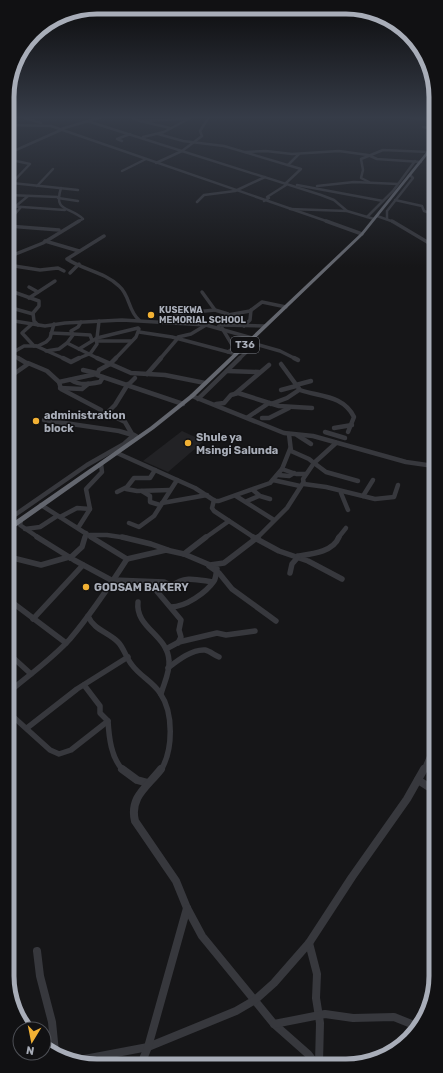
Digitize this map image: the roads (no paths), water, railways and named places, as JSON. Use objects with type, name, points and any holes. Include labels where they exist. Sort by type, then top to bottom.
[{"type":"highway","name":"T36","points":[[14,524],[117,453],[135,436],[192,396],[362,234],[415,167]]},
{"type":"street","points":[[14,181],[27,167]]},
{"type":"street","points":[[122,171],[130,167]]},
{"type":"street","points":[[167,167],[362,234]]},
{"type":"street","points":[[230,167],[334,200],[347,211]]},
{"type":"street","points":[[264,201],[301,170],[293,167]]},
{"type":"street","points":[[362,167],[361,178],[369,182]]},
{"type":"street","points":[[367,217],[375,211],[413,167]]},
{"type":"street","points":[[37,186],[53,169]]},
{"type":"street","points":[[388,219],[387,211],[413,178],[410,175]]},
{"type":"street","points":[[197,202],[204,196],[235,191],[265,178]]},
{"type":"street","points":[[312,187],[351,182],[398,184]]},
{"type":"street","points":[[14,183],[78,190]]},
{"type":"street","points":[[286,184],[312,187],[383,201]]},
{"type":"street","points":[[14,255],[45,242],[83,219],[61,207],[58,198],[61,188]]},
{"type":"street","points":[[14,195],[78,201]]},
{"type":"street","points":[[16,206],[28,196]]},
{"type":"street","points":[[395,200],[422,206],[424,211],[429,213]]},
{"type":"street","points":[[16,206],[66,210]]},
{"type":"street","points":[[14,215],[21,207]]},
{"type":"street","points":[[288,209],[307,208],[347,211],[367,217],[388,219],[429,243]]},
{"type":"street","points":[[300,213],[307,208]]},
{"type":"street","points":[[14,226],[59,230]]},
{"type":"street","points":[[104,236],[68,259],[105,275],[120,286],[126,295],[132,314],[139,321]]},
{"type":"street","points":[[45,242],[79,251]]},
{"type":"street","points":[[70,273],[79,264]]},
{"type":"street","points":[[14,266],[42,270],[57,268],[64,271]]},
{"type":"street","points":[[29,298],[55,281]]},
{"type":"street","points":[[29,287],[38,292]]},
{"type":"street","points":[[14,292],[40,302],[34,314],[34,321],[40,326]]},
{"type":"street","points":[[202,292],[215,310]]},
{"type":"street","points":[[220,327],[228,315],[251,310],[264,302],[286,307]]},
{"type":"street","points":[[14,309],[34,314]]},
{"type":"street","points":[[175,314],[215,310],[227,313],[228,315]]},
{"type":"street","points":[[244,326],[250,320],[251,310]]},
{"type":"street","points":[[14,321],[40,326],[99,321],[139,321],[220,327],[266,326]]},
{"type":"street","points":[[14,351],[26,345],[35,346],[71,362],[90,354],[97,344],[95,339],[99,321]]},
{"type":"street","points":[[58,382],[96,374],[110,364],[136,337],[139,321]]},
{"type":"street","points":[[46,351],[59,349],[67,343],[73,334],[71,331],[81,322]]},
{"type":"street","points":[[32,324],[22,333],[35,346]]},
{"type":"street","points":[[35,346],[48,340],[54,324]]},
{"type":"street","points":[[147,374],[177,338],[190,334],[206,325]]},
{"type":"street","points":[[220,327],[256,344],[280,351],[298,360]]},
{"type":"street","points":[[220,327],[234,348],[228,352]]},
{"type":"street","points":[[79,349],[95,339],[138,330],[177,338],[236,354]]},
{"type":"street","points":[[51,333],[90,335],[95,339],[131,341]]},
{"type":"street","points":[[67,343],[132,373],[165,375],[206,383]]},
{"type":"street","points":[[198,399],[256,344]]},
{"type":"street","points":[[14,356],[51,373],[58,382],[60,388],[101,410]]},
{"type":"street","points":[[14,374],[25,367],[28,363]]},
{"type":"street","points":[[217,568],[256,539],[290,505],[302,485],[306,474],[314,463],[335,443],[346,436],[352,425],[353,414],[344,403],[297,387],[281,364]]},
{"type":"street","points":[[215,404],[224,403],[231,395],[236,393],[269,365]]},
{"type":"street","points":[[83,370],[128,384],[182,404]]},
{"type":"street","points":[[227,371],[238,370],[259,372]]},
{"type":"street","points":[[71,380],[75,383],[88,384],[100,382],[103,377]]},
{"type":"street","points":[[135,378],[128,384],[114,405],[106,413],[125,422],[135,436]]},
{"type":"street","points":[[282,390],[297,387],[311,381]]},
{"type":"street","points":[[60,388],[82,389],[88,384]]},
{"type":"street","points":[[248,417],[270,403],[287,398],[297,387]]},
{"type":"street","points":[[236,393],[289,408],[312,408]]},
{"type":"street","points":[[192,396],[248,417],[267,426],[292,434],[311,444]]},
{"type":"street","points":[[262,418],[273,416],[289,408]]},
{"type":"street","points":[[44,420],[135,436]]},
{"type":"street","points":[[334,428],[352,425]]},
{"type":"street","points":[[323,439],[323,431],[346,436],[354,447]]},
{"type":"street","points":[[292,434],[308,435],[406,462],[429,465]]},
{"type":"street","points":[[117,453],[177,480],[214,500],[221,501],[252,490],[273,480],[282,469],[290,449],[292,434]]},
{"type":"street","points":[[14,515],[38,500],[86,465],[124,444],[135,436]]},
{"type":"street","points":[[290,449],[297,455],[310,459],[326,472],[358,481]]},
{"type":"street","points":[[78,528],[90,509],[86,489],[102,472],[100,464]]},
{"type":"street","points":[[282,469],[294,473],[306,474]]},
{"type":"street","points":[[117,492],[132,485],[134,478],[150,478],[155,470]]},
{"type":"street","points":[[278,475],[289,476],[294,473]]},
{"type":"street","points":[[129,523],[136,527],[142,526],[154,516],[177,480]]},
{"type":"street","points":[[273,480],[339,491],[375,499],[391,498],[396,494],[398,485]]},
{"type":"street","points":[[363,496],[372,480]]},
{"type":"street","points":[[126,489],[141,491],[170,490]]},
{"type":"street","points":[[252,490],[259,496],[270,499]]},
{"type":"street","points":[[141,491],[150,496],[150,502],[161,504],[206,495]]},
{"type":"street","points":[[339,491],[348,510]]},
{"type":"street","points":[[236,496],[274,520]]},
{"type":"street","points":[[247,502],[259,496]]},
{"type":"street","points":[[214,500],[212,510],[256,539],[273,548],[323,568],[342,579]]},
{"type":"street","points":[[41,505],[127,559]]},
{"type":"street","points":[[25,529],[44,526],[58,516],[77,508],[90,509]]},
{"type":"street","points":[[21,520],[20,526],[83,565],[114,581],[164,582],[172,586],[179,580],[185,578],[213,582]]},
{"type":"street","points":[[184,554],[218,527],[229,521]]},
{"type":"street","points":[[290,573],[292,564],[297,557],[315,554],[333,545],[341,531],[346,528]]},
{"type":"street","points":[[88,534],[113,534],[154,544],[168,550],[184,554],[217,568],[232,589],[276,621]]},
{"type":"street","points":[[14,558],[41,564],[70,557],[82,547],[88,534]]},
{"type":"street","points":[[14,688],[66,643],[114,581],[127,559],[168,550]]},
{"type":"street","points":[[33,619],[83,565]]},
{"type":"street","points":[[171,607],[179,607],[192,600],[213,582],[217,576],[217,568]]},
{"type":"street","points":[[155,590],[171,607],[174,614],[181,620],[179,630],[181,637],[178,643]]},
{"type":"street","points":[[138,602],[136,609],[139,618],[156,634],[166,649],[170,659],[162,694]]},
{"type":"street","points":[[14,604],[66,643]]},
{"type":"street","points":[[88,616],[91,624],[123,647],[134,667],[162,694],[164,698],[168,718],[169,747],[162,768],[148,783],[134,802],[132,816],[176,881],[187,908],[202,936],[274,1024],[305,1051],[312,1059]]},
{"type":"street","points":[[166,649],[178,643],[217,633],[226,635],[255,631]]},
{"type":"street","points":[[168,668],[179,660],[201,651],[207,651],[218,657]]},
{"type":"street","points":[[27,728],[84,684],[128,657]]},
{"type":"street","points":[[14,659],[31,674]]},
{"type":"street","points":[[84,684],[100,706],[100,713],[108,721],[110,744],[120,767],[126,774],[137,780],[148,783]]},
{"type":"street","points":[[14,717],[50,750],[59,754],[71,750],[108,721]]},
{"type":"street","points":[[88,1058],[148,1047],[236,1012],[255,1000],[274,983],[309,943],[418,780],[429,757]]},
{"type":"street","points":[[418,780],[429,787]]},
{"type":"street","points":[[143,1059],[148,1047],[187,908]]},
{"type":"street","points":[[309,943],[316,968],[319,1059]]},
{"type":"street","points":[[36,951],[40,976],[52,1022],[54,1047]]},
{"type":"street","points":[[274,1024],[318,1014],[359,1018],[394,1017],[413,1025]]},
{"type":"place","name":"KUSEKWA MEMORIAL SCHOOL","points":[[151,315]]},
{"type":"place","name":"administration block","points":[[36,421]]},
{"type":"place","name":"Shule ya Msingi Salunda","points":[[188,443]]},
{"type":"place","name":"GODSAM BAKERY","points":[[86,587]]}]
